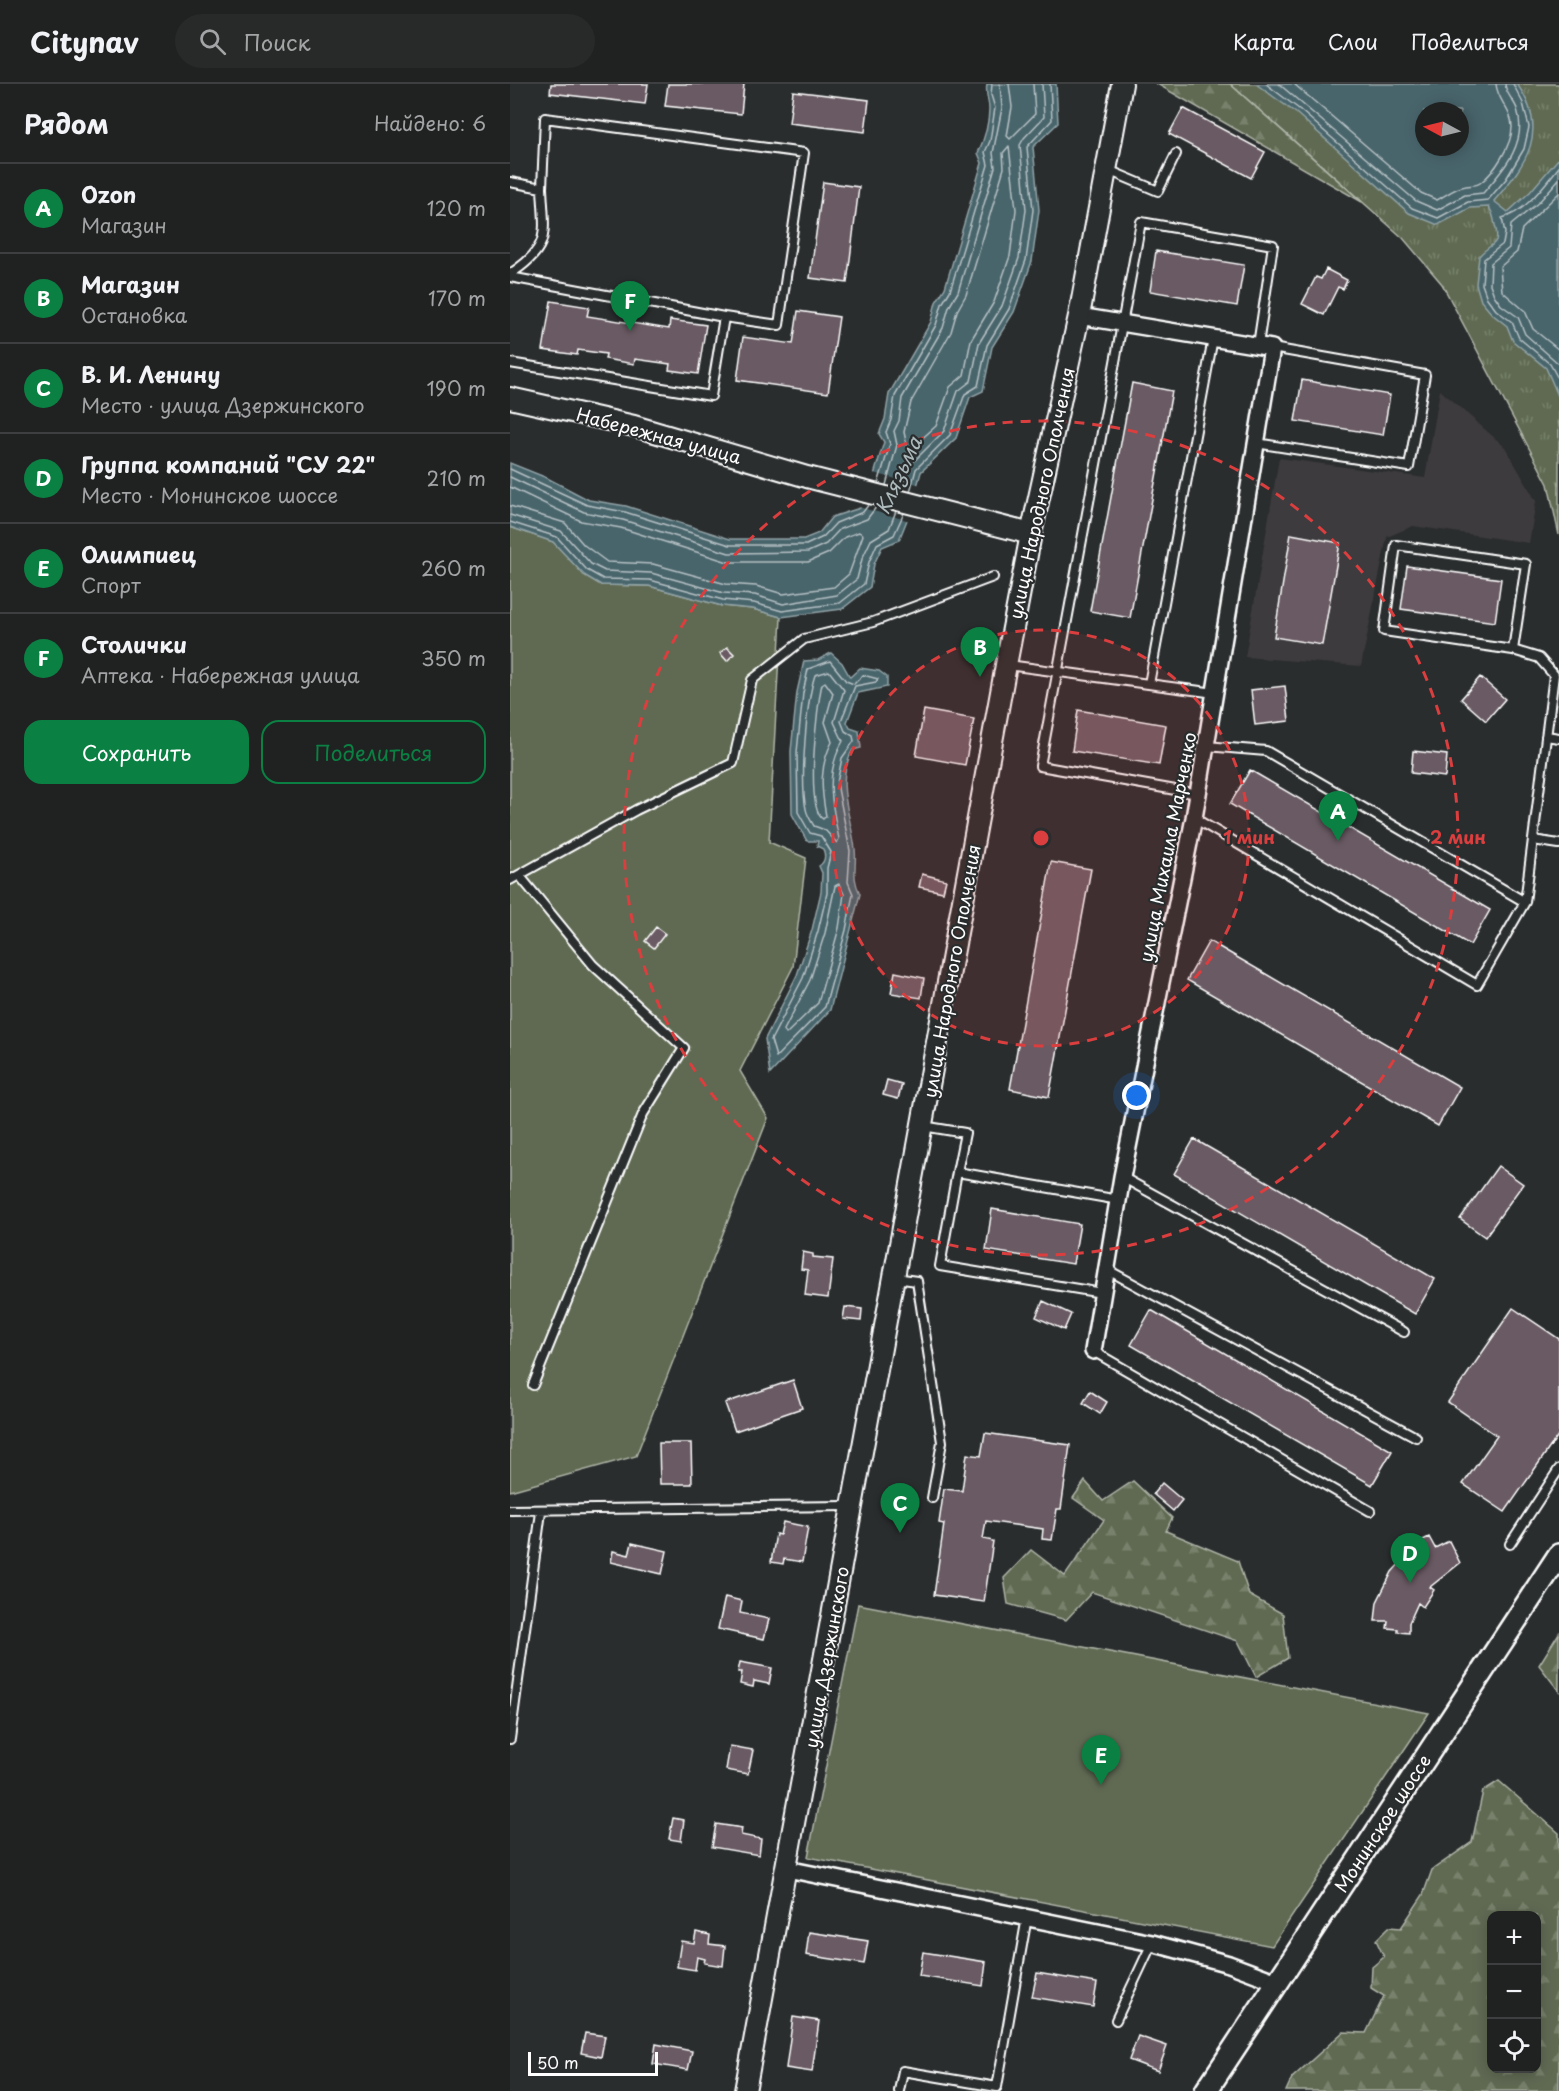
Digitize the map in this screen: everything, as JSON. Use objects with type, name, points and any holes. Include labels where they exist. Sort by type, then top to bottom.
[{"type":"main road","name":"Монинское шоссе","points":[[1206,2091],[1559,1555]]},
{"type":"street","name":"улица Народного Ополчения","points":[[906,1222],[1006,665],[1031,534],[1079,316],[1122,84]]},
{"type":"street","points":[[1079,316],[1265,347]]},
{"type":"street","name":"улица Михаила Марченко","points":[[1093,1351],[1122,1177],[1194,818],[1256,443],[1265,347]]},
{"type":"street","name":"Набережная улица","points":[[510,398],[634,426],[807,477],[1031,534]]},
{"type":"street","name":"улица Дзержинского","points":[[745,2091],[906,1222]]},
{"type":"street","points":[[787,1869],[1152,1943],[1229,1964],[1277,1982]]},
{"type":"lane","points":[[545,118],[804,153],[779,325],[724,317],[510,275],[531,260],[544,239],[542,188],[545,118]]},
{"type":"lane","points":[[1106,169],[1158,190],[1176,154]]},
{"type":"lane","points":[[510,182],[542,188]]},
{"type":"lane","points":[[1198,794],[1040,766],[1141,222],[1274,245],[1265,347],[1425,375],[1409,467],[1256,443]]},
{"type":"lane","points":[[510,363],[711,396],[724,317]]},
{"type":"lane","points":[[1149,684],[1213,338]]},
{"type":"lane","points":[[1194,818],[1477,985],[1525,902],[1554,675],[1539,658],[1513,650],[1384,631],[1396,545],[1526,564],[1513,650]]},
{"type":"lane","points":[[510,880],[636,810],[734,763],[752,680],[804,639],[873,622],[993,577]]},
{"type":"lane","points":[[1006,665],[1215,693]]},
{"type":"lane","points":[[1546,736],[1559,738]]},
{"type":"lane","points":[[1206,746],[1266,751],[1525,902]]},
{"type":"lane","points":[[1533,840],[1559,844]]},
{"type":"lane","points":[[519,875],[593,965],[684,1048],[643,1114],[533,1384]]},
{"type":"lane","points":[[923,1126],[965,1133],[940,1266],[1102,1293]]},
{"type":"lane","points":[[957,1172],[1119,1200]]},
{"type":"lane","points":[[1122,1177],[1404,1332]]},
{"type":"lane","points":[[1106,1269],[1416,1437]]},
{"type":"lane","points":[[896,1278],[917,1281],[942,1442],[932,1498]]},
{"type":"lane","points":[[1093,1351],[1370,1511]]},
{"type":"lane","points":[[1510,1544],[1559,1469]]},
{"type":"lane","points":[[510,1510],[541,1512],[854,1506]]},
{"type":"lane","points":[[510,1739],[541,1512]]},
{"type":"lane","points":[[899,2091],[903,2071],[997,2087],[1027,1916]]},
{"type":"lane","points":[[1116,2020],[1152,1943]]},
{"type":"shaded area","points":[[1440,390],[1505,447],[1536,501],[1529,543],[1413,526],[1387,537],[1361,666],[1245,657],[1279,458],[1425,478]]},
{"type":"green space","points":[[1157,84],[1230,84],[1362,202]]},
{"type":"green space","points":[[1230,84],[1559,84],[1559,535],[1548,484],[1442,284],[1403,238]]},
{"type":"green space","points":[[510,527],[554,542],[584,575],[601,585],[649,586],[722,606],[753,609],[781,617],[769,842],[806,858],[793,967],[740,1071],[768,1118],[636,1456],[510,1491]]},
{"type":"green space","points":[[1085,1481],[1103,1501],[1133,1481],[1172,1518],[1166,1531],[1238,1561],[1249,1595],[1283,1614],[1288,1658],[1256,1677],[1238,1641],[1092,1592],[1066,1620],[1008,1604],[1004,1578],[1031,1550],[1065,1576],[1104,1520],[1073,1498]]},
{"type":"green space","points":[[858,1604],[1429,1713],[1272,1946],[808,1857]]},
{"type":"green space","points":[[1559,1633],[1559,1691],[1539,1665]]},
{"type":"green space","points":[[1499,1781],[1559,1833],[1559,2091],[1286,2091],[1292,2078],[1343,2032],[1366,2033],[1384,1996],[1371,1988],[1372,1967],[1384,1957],[1376,1940],[1389,1927],[1401,1928],[1423,1895],[1432,1870],[1472,1842],[1483,1791]]},
{"type":"water","name":"Клязьма","points":[[987,84],[1056,84],[1058,123],[1033,147],[1039,210],[1032,261],[1014,312],[992,347],[983,391],[970,397],[956,438],[921,472],[909,515],[899,540],[882,547],[874,564],[870,587],[842,609],[781,617],[753,609],[722,606],[649,586],[601,585],[584,575],[553,542],[510,527],[510,463],[547,478],[589,500],[626,506],[730,539],[804,539],[819,533],[832,517],[860,508],[867,498],[884,442],[879,434],[885,419],[889,394],[931,322],[936,302],[945,288],[982,163],[978,153],[988,120]]},
{"type":"water","points":[[1256,84],[1517,84],[1527,101],[1532,117],[1533,132],[1524,160],[1494,201],[1508,212],[1530,192],[1559,158],[1559,398],[1546,368],[1513,341],[1507,326],[1481,301],[1476,284],[1479,256],[1494,244],[1497,237],[1489,207],[1470,208],[1438,225],[1409,213],[1296,113]]},
{"type":"water","points":[[831,653],[842,663],[850,677],[860,668],[879,671],[887,677],[887,687],[858,693],[847,722],[850,728],[859,731],[861,748],[853,750],[847,762],[844,786],[855,849],[856,882],[860,894],[830,1010],[770,1074],[765,1039],[797,975],[812,930],[821,892],[822,873],[819,866],[823,863],[825,856],[823,849],[817,846],[818,841],[807,841],[792,814],[791,751],[797,692],[804,661],[818,660]]},
{"type":"pier","points":[[873,473],[921,485],[910,521],[855,506],[864,496]]},
{"type":"building","points":[[551,84],[648,84],[645,104],[550,93]]},
{"type":"building","points":[[668,84],[744,84],[741,114],[665,106]]},
{"type":"building","points":[[793,91],[869,100],[865,132],[789,123]]},
{"type":"building","points":[[1183,108],[1265,152],[1251,178],[1169,134]]},
{"type":"building","points":[[823,182],[859,187],[847,283],[810,278]]},
{"type":"building","points":[[1156,251],[1244,265],[1237,306],[1150,291]]},
{"type":"building","points":[[1326,269],[1347,280],[1343,289],[1338,287],[1324,315],[1302,304],[1316,277],[1321,279]]},
{"type":"building","points":[[551,301],[589,307],[587,316],[669,329],[670,320],[706,325],[698,374],[669,370],[670,364],[635,359],[634,364],[605,359],[606,354],[578,350],[577,355],[543,350]]},
{"type":"building","points":[[798,311],[839,317],[828,393],[737,380],[743,337],[793,344]]},
{"type":"building","points":[[1302,380],[1390,395],[1383,435],[1295,421]]},
{"type":"building","points":[[1132,383],[1172,391],[1130,618],[1090,611]]},
{"type":"building","points":[[1291,534],[1340,543],[1322,645],[1274,637]]},
{"type":"building","points":[[1407,566],[1501,579],[1495,622],[1401,609]]},
{"type":"building","points":[[727,647],[734,654],[727,661],[720,653]]},
{"type":"building","points":[[1480,677],[1505,699],[1486,721],[1461,699]]},
{"type":"building","points":[[1285,686],[1289,721],[1255,725],[1251,690]]},
{"type":"building","points":[[924,710],[974,719],[965,765],[916,756]]},
{"type":"building","points":[[1078,710],[1166,725],[1159,765],[1072,751]]},
{"type":"building","points":[[1413,751],[1447,755],[1445,777],[1411,773]]},
{"type":"building","points":[[1250,770],[1490,910],[1470,945],[1230,804]]},
{"type":"building","points":[[1051,862],[1091,869],[1049,1097],[1010,1089]]},
{"type":"building","points":[[922,874],[946,880],[943,892],[919,887]]},
{"type":"building","points":[[656,927],[665,934],[654,948],[645,941]]},
{"type":"building","points":[[1209,941],[1460,1087],[1438,1126],[1187,980]]},
{"type":"building","points":[[895,972],[924,978],[921,998],[891,993]]},
{"type":"building","points":[[887,1080],[902,1084],[898,1099],[883,1095]]},
{"type":"building","points":[[1194,1139],[1435,1279],[1415,1314],[1174,1174]]},
{"type":"building","points":[[1498,1166],[1523,1184],[1485,1237],[1460,1219]]},
{"type":"building","points":[[992,1209],[1080,1224],[1073,1264],[986,1250]]},
{"type":"building","points":[[803,1252],[813,1254],[813,1257],[833,1259],[828,1298],[805,1295],[808,1270],[801,1269]]},
{"type":"building","points":[[1043,1301],[1071,1314],[1064,1330],[1036,1317]]},
{"type":"building","points":[[845,1307],[862,1309],[861,1321],[843,1319]]},
{"type":"building","points":[[1513,1308],[1559,1339],[1559,1434],[1505,1512],[1463,1484],[1497,1436],[1448,1402]]},
{"type":"building","points":[[1151,1310],[1392,1451],[1372,1485],[1131,1345]]},
{"type":"building","points":[[793,1380],[802,1408],[735,1431],[725,1403]]},
{"type":"building","points":[[1090,1391],[1107,1402],[1100,1414],[1083,1403]]},
{"type":"building","points":[[985,1433],[1070,1445],[1061,1509],[1057,1509],[1052,1540],[1042,1539],[1043,1529],[986,1521],[983,1539],[993,1541],[984,1602],[934,1595],[944,1524],[939,1523],[944,1489],[962,1491],[967,1454],[981,1456]]},
{"type":"building","points":[[659,1443],[691,1443],[692,1484],[660,1484]]},
{"type":"building","points":[[1162,1483],[1182,1500],[1173,1511],[1153,1494]]},
{"type":"building","points":[[783,1522],[808,1527],[802,1562],[784,1559],[783,1564],[771,1562],[776,1534],[780,1535]]},
{"type":"building","points":[[1429,1537],[1435,1548],[1449,1541],[1460,1563],[1430,1587],[1434,1590],[1423,1607],[1418,1603],[1409,1623],[1409,1633],[1387,1628],[1388,1621],[1375,1621],[1377,1602],[1392,1572],[1419,1542]]},
{"type":"building","points":[[632,1543],[667,1551],[662,1574],[611,1562],[613,1551],[629,1555]]},
{"type":"building","points":[[725,1597],[742,1601],[740,1613],[769,1619],[764,1639],[718,1629]]},
{"type":"building","points":[[740,1662],[772,1668],[769,1684],[754,1681],[753,1687],[740,1684],[742,1672],[738,1672]]},
{"type":"building","points":[[730,1746],[753,1750],[748,1774],[726,1770]]},
{"type":"building","points":[[673,1818],[684,1820],[681,1841],[669,1839]]},
{"type":"building","points":[[716,1824],[742,1828],[741,1835],[761,1839],[759,1855],[712,1847]]},
{"type":"building","points":[[696,1932],[710,1935],[709,1944],[725,1946],[723,1966],[704,1963],[705,1959],[697,1957],[695,1970],[677,1967],[681,1941],[694,1943]]},
{"type":"building","points":[[809,1932],[868,1941],[864,1964],[806,1955]]},
{"type":"building","points":[[923,1952],[986,1962],[983,1986],[919,1976]]},
{"type":"building","points":[[1037,1973],[1097,1983],[1093,2007],[1032,1997]]},
{"type":"building","points":[[793,2017],[819,2021],[812,2072],[786,2068]]},
{"type":"building","points":[[585,2033],[605,2036],[601,2057],[581,2053]]},
{"type":"building","points":[[1138,2036],[1167,2046],[1158,2071],[1129,2060]]},
{"type":"building","points":[[656,2044],[692,2051],[688,2070],[653,2064]]},
{"type":"place","name":"Столички","points":[[630,331]]},
{"type":"place","name":"Магазин","points":[[980,677]]},
{"type":"place","name":"Ozon","points":[[1338,841]]},
{"type":"place","name":"В. И. Ленину","points":[[900,1533]]},
{"type":"place","name":"Группа компаний \"СУ 22\"","points":[[1410,1583]]},
{"type":"place","name":"Олимпиец","points":[[1101,1785]]}]
